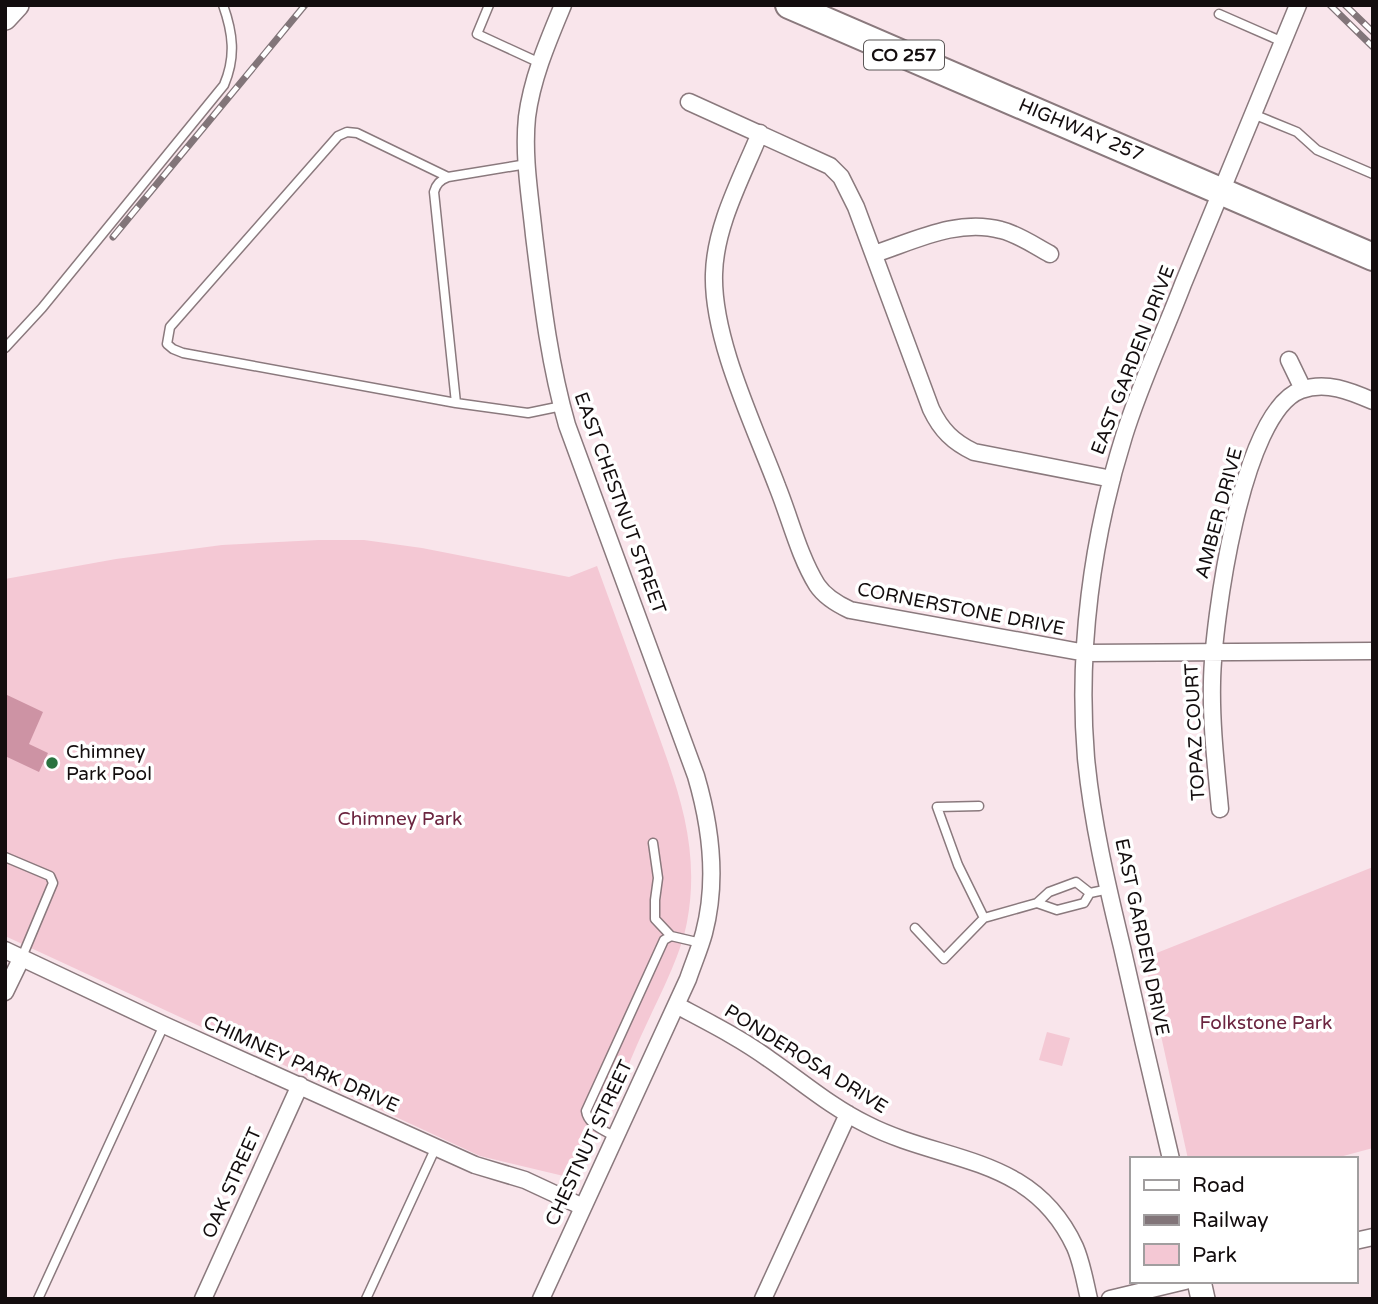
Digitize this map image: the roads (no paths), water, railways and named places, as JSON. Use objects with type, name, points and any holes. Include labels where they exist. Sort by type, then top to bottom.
[{"type":"main road","name":"HIGHWAY 257","points":[[789,5],[1373,257]]},
{"type":"street","points":[[5,18],[17,5]]},
{"type":"street","name":"EAST CHESTNUT STREET","points":[[563,5],[532,89],[527,118],[527,164],[546,332],[562,406],[708,814],[712,854],[711,892],[701,943],[676,1005]]},
{"type":"street","name":"EAST GARDEN DRIVE","points":[[1171,1157],[1090,794],[1086,757],[1086,653],[1093,580],[1112,479],[1137,402],[1298,5]]},
{"type":"street","points":[[689,102],[819,159],[841,177],[853,198],[931,409],[948,436],[974,452],[1112,479]]},
{"type":"street","name":"CORNERSTONE DRIVE","points":[[760,133],[722,233],[714,271],[715,300],[722,335],[732,364],[822,592],[850,610],[1086,653],[1373,651]]},
{"type":"street","points":[[874,254],[947,230],[976,225],[1008,232],[1050,254]]},
{"type":"street","points":[[1289,360],[1303,389],[1323,386],[1339,388],[1373,401]]},
{"type":"street","name":"AMBER DRIVE","points":[[1213,653],[1227,554],[1241,496],[1258,447],[1273,416],[1285,401],[1303,389]]},
{"type":"street","name":"TOPAZ COURT","points":[[1213,653],[1212,711],[1220,809]]},
{"type":"street","name":"CHIMNEY PARK DRIVE","points":[[5,950],[475,1165],[525,1180],[583,1207]]},
{"type":"street","points":[[5,992],[22,957]]},
{"type":"street","name":"CHESTNUT STREET","points":[[541,1299],[676,1005]]},
{"type":"street","name":"PONDEROSA DRIVE","points":[[676,1005],[741,1041],[826,1101],[866,1125],[911,1143],[980,1163],[1014,1178],[1029,1189],[1067,1233],[1079,1258],[1089,1299]]},
{"type":"street","name":"OAK STREET","points":[[202,1299],[300,1085]]},
{"type":"street","points":[[763,1299],[848,1114]]},
{"type":"street","points":[[1110,1299],[1177,1283]]},
{"type":"lane","points":[[5,348],[42,308],[225,85],[233,58],[233,41],[223,5]]},
{"type":"lane","points":[[489,5],[477,34],[540,63]]},
{"type":"lane","points":[[1219,14],[1283,41]]},
{"type":"lane","points":[[1253,114],[1297,132],[1317,150],[1373,174]]},
{"type":"lane","points":[[448,177],[357,134],[347,132],[338,136],[170,327],[167,344],[183,353],[456,403],[528,413],[562,406]]},
{"type":"lane","points":[[456,403],[434,192],[436,185],[448,177],[527,164]]},
{"type":"lane","points":[[979,806],[937,807],[958,866],[984,918]]},
{"type":"lane","points":[[653,843],[658,878],[654,900],[655,919],[671,936],[701,943]]},
{"type":"lane","points":[[5,857],[52,879],[22,957]]},
{"type":"lane","points":[[915,928],[944,959],[984,918],[1037,903],[1049,892],[1076,882],[1090,893]]},
{"type":"lane","points":[[1037,903],[1057,910],[1084,903],[1090,893],[1109,889]]},
{"type":"lane","points":[[615,1137],[592,1124],[586,1111],[664,940],[671,936]]},
{"type":"lane","points":[[38,1299],[164,1025]]},
{"type":"lane","points":[[366,1299],[436,1147]]},
{"type":"railway","points":[[113,237],[305,5]]},
{"type":"railway","points":[[1330,5],[1373,47]]},
{"type":"railway","points":[[1345,5],[1373,32]]},
{"type":"place","name":"Chimney Park Pool","points":[[52,763]]},
{"type":"park label","name":"Chimney Park","points":[[400,819]]},
{"type":"park label","name":"Folkstone Park","points":[[1266,1023]]}]
